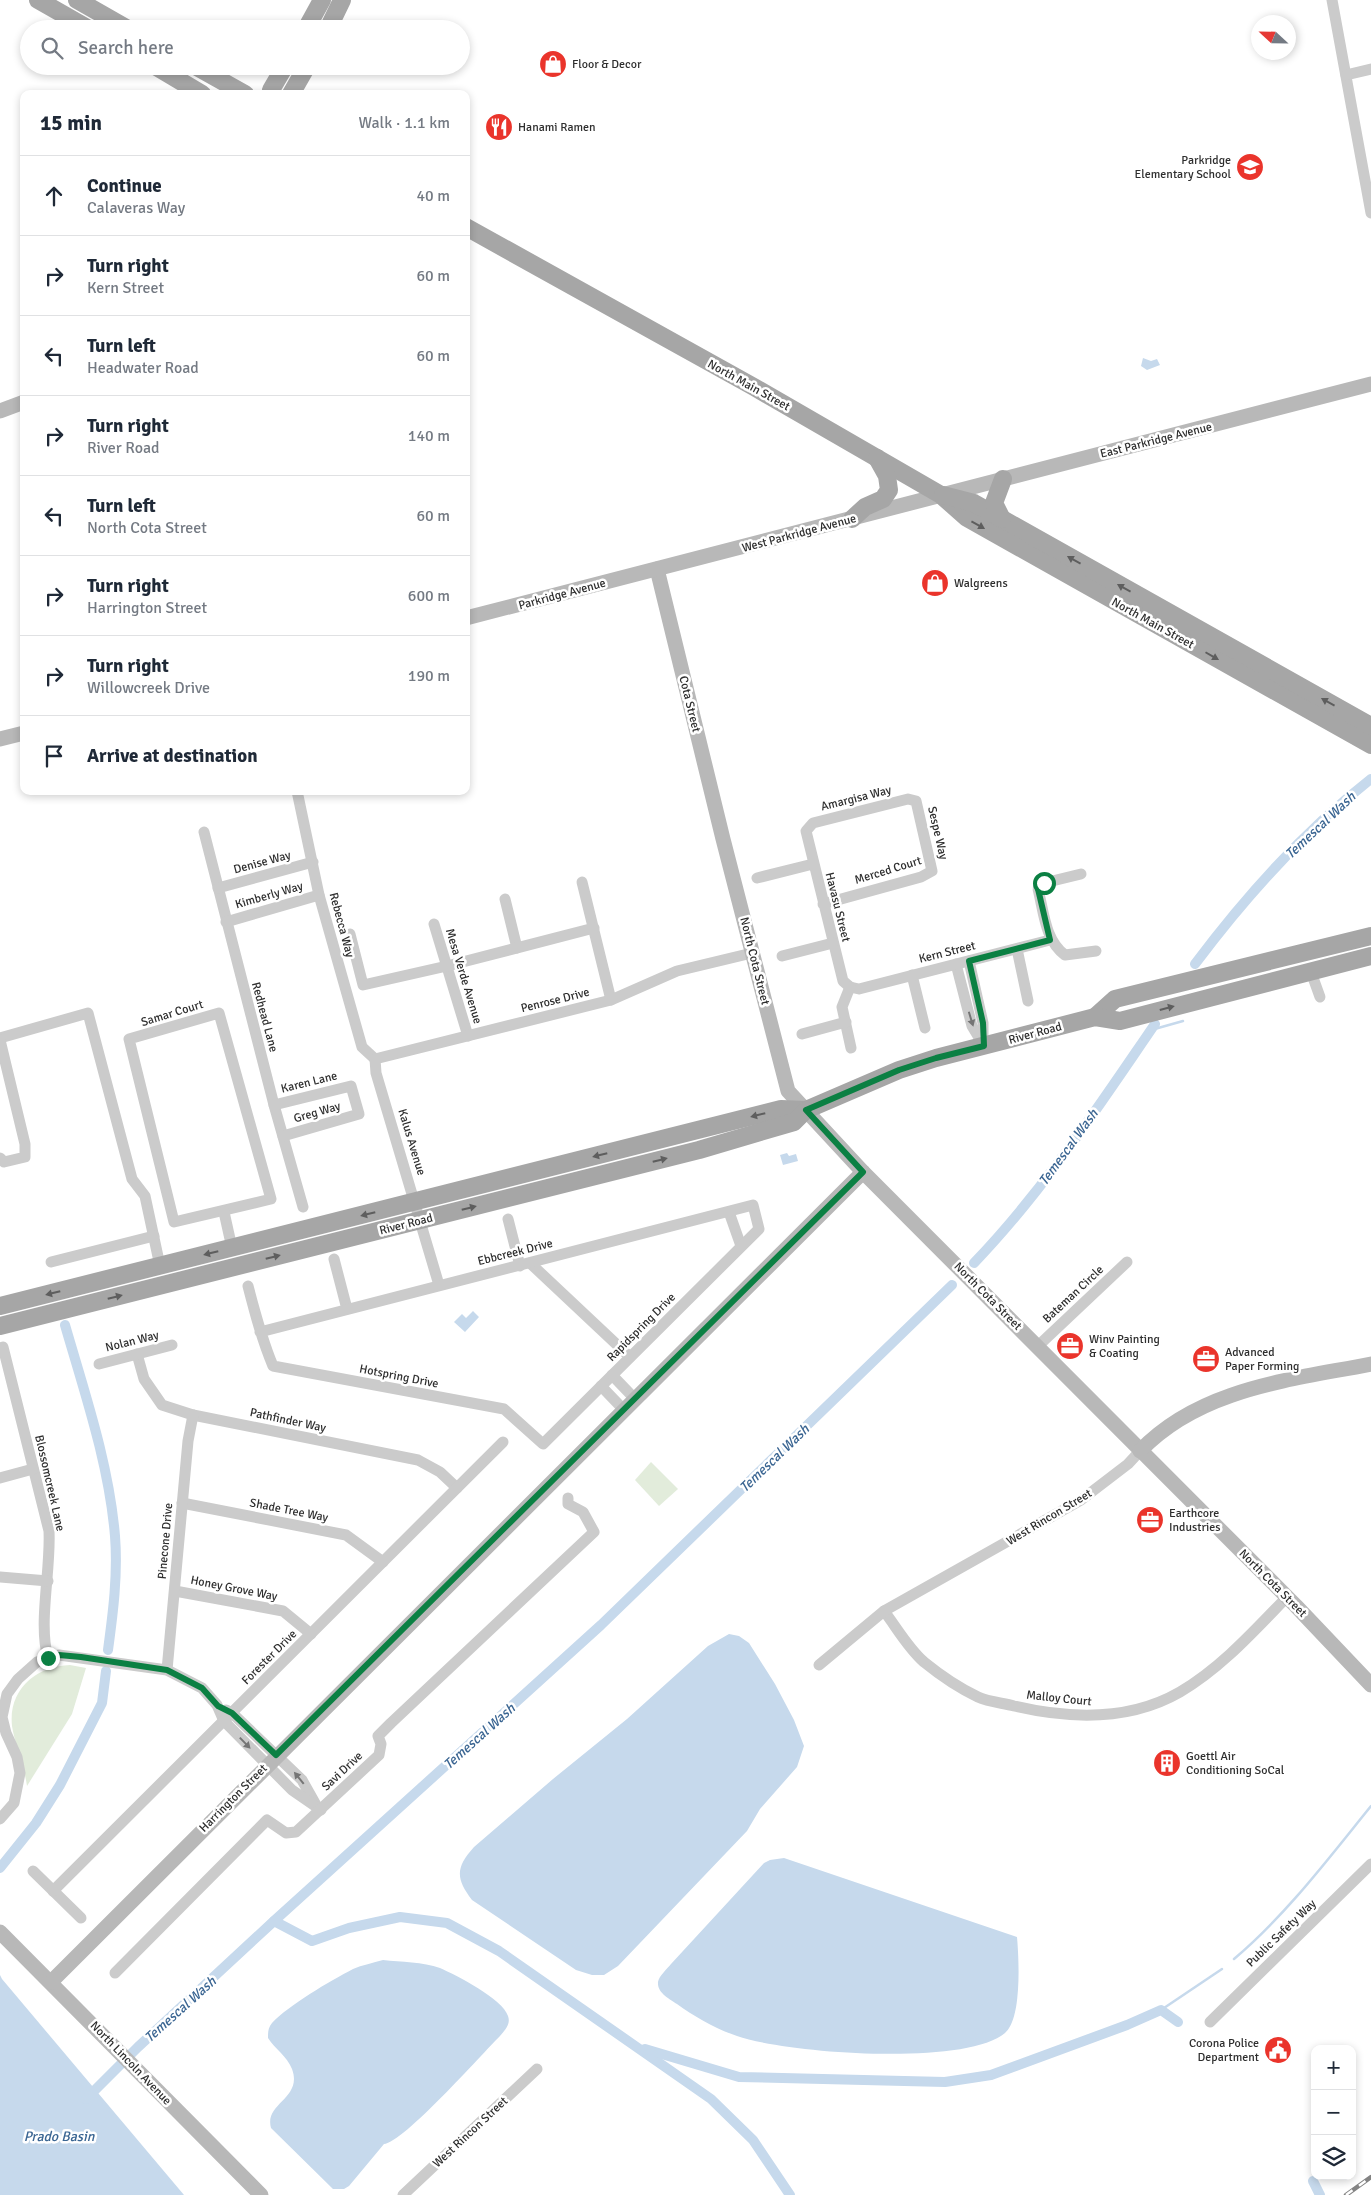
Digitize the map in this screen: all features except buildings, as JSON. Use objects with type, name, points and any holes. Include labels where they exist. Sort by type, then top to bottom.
[{"type":"main road","points":[[38,0],[73,20]]},
{"type":"main road","points":[[77,0],[112,20]]},
{"type":"main road","points":[[311,20],[322,0]]},
{"type":"main road","points":[[332,20],[342,0]]},
{"type":"main road","points":[[170,75],[195,90]]},
{"type":"main road","points":[[211,75],[237,90]]},
{"type":"main road","points":[[272,90],[280,75]]},
{"type":"main road","points":[[293,90],[302,75]]},
{"type":"main road","name":"North Main Street","points":[[470,229],[941,495],[967,518],[1369,734]]},
{"type":"main road","points":[[852,520],[865,507],[883,499],[888,490],[887,476],[876,458]]},
{"type":"main road","points":[[1002,519],[994,503],[1003,479]]},
{"type":"main road","name":"North Main Street","points":[[941,495],[973,503],[1002,519],[1369,734]]},
{"type":"main road","name":"River Road","points":[[1095,1017],[1115,1000],[1371,936]]},
{"type":"main road","points":[[1311,972],[1308,965],[1312,961],[1371,945]]},
{"type":"main road","name":"River Road","points":[[0,1326],[699,1150],[794,1122],[806,1110],[899,1070],[936,1058],[1095,1017],[1120,1021],[1371,956]]},
{"type":"main road","points":[[1235,990],[1240,979],[1269,970],[1282,959]]},
{"type":"main road","name":"River Road","points":[[0,1306],[780,1110],[806,1110]]},
{"type":"street","points":[[1332,0],[1368,182],[1371,213]]},
{"type":"street","points":[[1346,75],[1371,69]]},
{"type":"street","name":"East Parkridge Avenue","points":[[941,495],[1371,384]]},
{"type":"street","points":[[0,411],[20,404]]},
{"type":"street","name":"West Parkridge Avenue","points":[[657,568],[852,520],[941,495]]},
{"type":"street","name":"Parkridge Avenue","points":[[470,617],[536,602],[657,568]]},
{"type":"street","name":"Cota Street","points":[[657,568],[723,839]]},
{"type":"street","points":[[0,739],[20,734]]},
{"type":"street","name":"Rebecca Way","points":[[298,795],[319,894],[362,1047],[375,1059]]},
{"type":"street","name":"Amargisa Way","points":[[806,831],[813,823],[908,799],[916,801]]},
{"type":"street","name":"Sespe Way","points":[[916,801],[932,871]]},
{"type":"street","name":"Havasu Street","points":[[806,831],[843,981],[850,988]]},
{"type":"street","name":"Redhead Lane","points":[[204,832],[282,1136],[303,1207]]},
{"type":"street","name":"North Cota Street","points":[[723,839],[788,1090],[863,1172],[994,1301],[1287,1597],[1371,1685]]},
{"type":"street","name":"Denise Way","points":[[218,888],[312,862]]},
{"type":"street","points":[[757,878],[813,864]]},
{"type":"street","name":"Merced Court","points":[[823,904],[921,876],[932,871]]},
{"type":"street","points":[[1081,874],[1044,883],[1038,889],[1050,940],[1065,955],[1096,951]]},
{"type":"street","points":[[582,882],[611,1000]]},
{"type":"street","name":"Kimberly Way","points":[[226,922],[319,894]]},
{"type":"street","points":[[505,899],[517,948]]},
{"type":"street","name":"Mesa Verde Avenue","points":[[434,924],[468,1036]]},
{"type":"street","points":[[350,934],[363,985],[447,966],[594,928]]},
{"type":"street","name":"Kern Street","points":[[850,988],[859,989],[1050,940]]},
{"type":"street","points":[[782,956],[833,943]]},
{"type":"street","points":[[1017,949],[1028,1000]]},
{"type":"street","name":"Penrose Drive","points":[[375,1059],[611,1000],[677,971],[752,953]]},
{"type":"street","points":[[969,961],[983,1023],[984,1046]]},
{"type":"street","points":[[956,964],[972,1026],[984,1046]]},
{"type":"street","points":[[1311,972],[1320,997]]},
{"type":"street","points":[[912,975],[925,1028]]},
{"type":"street","points":[[850,988],[842,1007],[852,1048]]},
{"type":"street","name":"Samar Court","points":[[219,1013],[271,1199],[224,1212],[174,1222],[130,1039],[219,1013]]},
{"type":"street","points":[[0,1158],[4,1162],[26,1157],[26,1144],[0,1039],[88,1014],[132,1179],[145,1196],[160,1266]]},
{"type":"street","points":[[802,1034],[846,1022]]},
{"type":"street","name":"Kalus Avenue","points":[[375,1059],[376,1073],[439,1284]]},
{"type":"street","name":"Karen Lane","points":[[274,1105],[351,1086],[359,1114]]},
{"type":"street","name":"Greg Way","points":[[282,1136],[359,1114]]},
{"type":"street","name":"Harrington Street","points":[[51,1982],[271,1760],[863,1172]]},
{"type":"street","name":"Ebbcreek Drive","points":[[260,1332],[439,1284],[525,1265],[753,1205],[759,1229]]},
{"type":"street","points":[[224,1212],[232,1248]]},
{"type":"street","points":[[729,1212],[741,1246]]},
{"type":"street","points":[[508,1219],[525,1265],[630,1357]]},
{"type":"street","name":"Rapidspring Drive","points":[[543,1444],[759,1229]]},
{"type":"street","points":[[51,1262],[154,1236]]},
{"type":"street","points":[[334,1259],[347,1309]]},
{"type":"street","name":"Bateman Circle","points":[[1038,1346],[1127,1262]]},
{"type":"street","points":[[248,1286],[260,1332]]},
{"type":"street","name":"Hotspring Drive","points":[[260,1332],[273,1366],[504,1409],[543,1444]]},
{"type":"street","name":"Nolan Way","points":[[99,1364],[172,1345]]},
{"type":"street","name":"Blossomcreek Lane","points":[[2,1347],[49,1531],[44,1634],[48,1658]]},
{"type":"street","name":"Pathfinder Way","points":[[137,1354],[144,1380],[162,1405],[193,1415],[418,1460],[440,1472],[457,1488]]},
{"type":"street","name":"West Rincon Street","points":[[819,1665],[884,1612],[1081,1500],[1128,1464],[1140,1450],[1163,1430],[1188,1414],[1228,1395],[1371,1364]]},
{"type":"street","points":[[612,1375],[635,1399]]},
{"type":"street","points":[[0,1389],[12,1386]]},
{"type":"street","points":[[601,1386],[624,1410]]},
{"type":"street","name":"Pinecone Drive","points":[[167,1670],[182,1503],[193,1415]]},
{"type":"street","name":"Forester Drive","points":[[53,1891],[503,1442]]},
{"type":"street","points":[[0,1478],[33,1469]]},
{"type":"street","name":"Savi Drive","points":[[115,1973],[267,1820],[286,1833],[296,1832],[318,1807],[379,1756],[381,1744],[378,1736],[594,1532],[588,1519],[578,1508],[578,1503],[574,1498],[568,1498],[552,1482]]},
{"type":"street","name":"Shade Tree Way","points":[[182,1503],[346,1535],[383,1562]]},
{"type":"street","points":[[0,1577],[48,1581]]},
{"type":"street","name":"Honey Grove Way","points":[[174,1590],[282,1611],[311,1634]]},
{"type":"street","name":"Malloy Court","points":[[884,1612],[923,1661],[955,1684],[978,1697],[1047,1713],[1097,1716],[1129,1711],[1147,1705],[1178,1693],[1198,1681],[1214,1668],[1287,1597]]},
{"type":"street","points":[[0,1819],[14,1803],[20,1772],[17,1757],[6,1733],[2,1716],[2,1704],[18,1679],[37,1662],[59,1655],[167,1670],[202,1688],[271,1760],[302,1780],[318,1807]]},
{"type":"street","name":"Public Safety Way","points":[[1210,2022],[1371,1864]]},
{"type":"street","points":[[33,1871],[81,1918]]},
{"type":"street","name":"North Lincoln Avenue","points":[[0,1932],[261,2195]]},
{"type":"street","name":"West Rincon Street","points":[[403,2195],[537,2069]]},
{"type":"green space","points":[[651,1462],[678,1489],[659,1506],[635,1480]]},
{"type":"green space","points":[[70,1665],[86,1668],[72,1714],[27,1786],[12,1726],[12,1713],[15,1701],[27,1682],[36,1675],[58,1666]]},
{"type":"water","points":[[1143,358],[1151,361],[1157,359],[1160,365],[1147,370],[1141,366]]},
{"type":"water","points":[[787,1153],[789,1156],[796,1154],[798,1161],[783,1165],[780,1155]]},
{"type":"water","points":[[473,1311],[479,1317],[465,1332],[454,1322],[462,1314],[466,1318]]},
{"type":"water","points":[[729,1634],[739,1636],[749,1643],[775,1684],[794,1720],[804,1746],[797,1767],[760,1809],[747,1831],[618,1966],[604,1975],[592,1975],[576,1970],[472,1900],[463,1886],[460,1874],[463,1861],[474,1847],[627,1719],[708,1646]]},
{"type":"water","points":[[784,1858],[1017,1937],[1019,1973],[1017,2002],[1010,2026],[1005,2033],[984,2044],[953,2050],[915,2053],[874,2054],[794,2047],[761,2042],[729,2033],[698,2018],[664,1995],[658,1986],[663,1973],[764,1863]]},
{"type":"water","points":[[383,1960],[426,1964],[447,1971],[478,1988],[498,2002],[508,2016],[509,2022],[500,2036],[442,2097],[394,2140],[384,2144],[349,2186],[344,2189],[333,2189],[271,2128],[270,2120],[273,2112],[288,2094],[294,2079],[290,2064],[268,2038],[268,2030],[279,2016],[322,1987],[353,1969]]},
{"type":"water","name":"Prado Basin","points":[[0,1975],[2,1979],[184,2195],[0,2195]]},
{"type":"waterway","name":"Temescal Wash","points":[[1195,964],[1234,914],[1277,866],[1322,821],[1371,779]]},
{"type":"waterway","points":[[1151,1030],[1183,1021]]},
{"type":"waterway","name":"Temescal Wash","points":[[974,1263],[1024,1207],[1047,1177],[1155,1024]]},
{"type":"waterway","name":"Temescal Wash","points":[[86,2099],[138,2047],[274,1921],[601,1625],[952,1285]]},
{"type":"waterway","points":[[65,1325],[102,1456],[112,1509],[116,1565],[108,1650]]},
{"type":"waterway","points":[[0,1868],[36,1823],[60,1785],[102,1703],[106,1671]]},
{"type":"waterway","points":[[1234,1959],[1289,1905],[1371,1806]]},
{"type":"waterway","points":[[274,1921],[312,1941],[349,1928],[400,1917],[447,1923],[499,1951],[711,2099],[753,2140],[790,2195]]},
{"type":"waterway","points":[[1161,2010],[1222,1969]]},
{"type":"waterway","points":[[645,2049],[739,2077],[945,2082],[991,2075],[1127,2025],[1161,2010],[1178,2022]]},
{"type":"waterway","points":[[1313,2181],[1320,2195]]},
{"type":"railway","points":[[1346,2195],[1371,2177]]},
{"type":"place","name":"Floor & Decor","points":[[553,64]]},
{"type":"place","name":"Hanami Ramen","points":[[499,127]]},
{"type":"place","name":"Parkridge Elementary School","points":[[1250,167]]},
{"type":"place","name":"Walgreens","points":[[935,583]]},
{"type":"place","name":"Winv Painting & Coating","points":[[1070,1346]]},
{"type":"place","name":"Advanced Paper Forming","points":[[1206,1359]]},
{"type":"place","name":"Earthcore Industries","points":[[1150,1520]]},
{"type":"place","name":"Goettl Air Conditioning SoCal","points":[[1167,1763]]},
{"type":"place","name":"Corona Police Department","points":[[1278,2050]]},
{"type":"route","points":[[48,1658],[59,1655],[81,1657],[167,1670],[202,1688],[218,1706],[232,1713],[276,1755],[863,1172],[806,1110],[824,1104],[899,1070],[984,1046],[983,1023],[969,961],[1050,940],[1038,889],[1044,883]]}]
